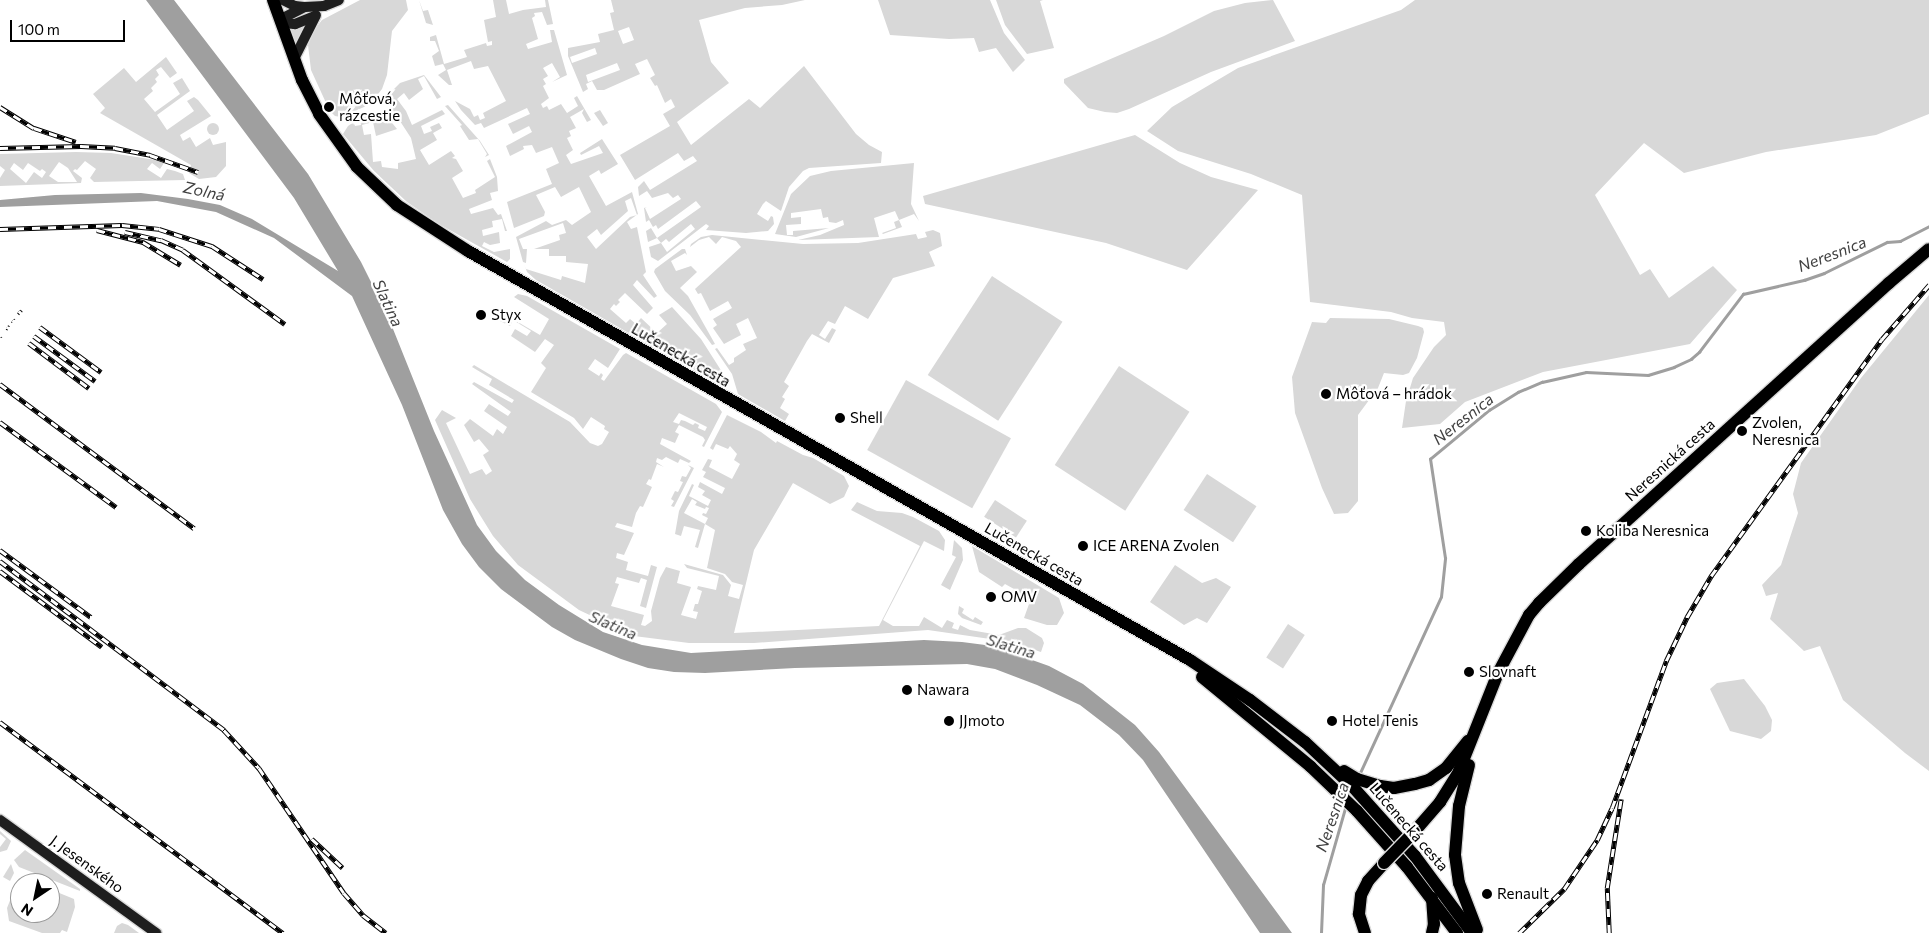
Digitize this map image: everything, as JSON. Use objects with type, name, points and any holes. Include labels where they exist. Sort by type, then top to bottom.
[{"type":"main road","name":"Lučenecká cesta","points":[[273,0],[312,102],[343,150],[384,194],[423,224],[694,381],[1190,660],[1267,712],[1342,773],[1415,856],[1472,933]]},
{"type":"main road","name":"Neresnická cesta","points":[[1477,729],[1498,673],[1529,615],[1538,603],[1883,288],[1929,249]]},
{"type":"main road","name":"Lučenecká cesta","points":[[1165,647],[1289,749],[1339,793],[1357,811],[1432,898],[1456,933]]},
{"type":"main road","points":[[1342,773],[1368,783],[1394,788],[1429,780],[1446,768],[1477,729]]},
{"type":"main road","points":[[1365,933],[1359,914],[1361,895],[1368,881],[1414,832],[1451,785],[1468,755],[1477,729]]},
{"type":"main road","points":[[1477,729],[1474,752],[1464,779],[1459,806],[1455,855],[1459,884],[1479,933]]},
{"type":"main road","points":[[1432,898],[1434,924],[1432,933]]},
{"type":"street","points":[[283,0],[295,6],[305,7],[324,6],[339,0]]},
{"type":"street","points":[[294,59],[315,16],[324,6]]},
{"type":"street","points":[[305,7],[285,17],[281,23],[295,24],[315,16]]},
{"type":"street","name":"J. Jesenského","points":[[0,820],[156,933]]},
{"type":"shaded area","points":[[146,0],[174,0],[308,174],[361,262],[387,314],[434,431],[477,525],[496,551],[525,580],[559,605],[603,632],[642,645],[691,653],[924,640],[993,646],[1049,666],[1083,684],[1135,725],[1159,752],[1292,933],[1260,933],[1143,760],[1119,735],[1080,705],[1037,685],[995,669],[967,664],[795,668],[705,673],[674,672],[648,668],[621,659],[575,640],[552,627],[501,589],[479,567],[462,544],[443,510],[402,405],[352,296],[274,238],[216,212],[157,201],[0,207],[0,200],[55,195],[141,193],[220,205],[252,219],[338,271],[294,198]]},
{"type":"shaded area","points":[[360,0],[406,0],[408,10],[392,31],[387,75],[382,89],[364,107],[341,117],[335,116],[330,111],[311,70],[308,45],[315,29],[322,20]]},
{"type":"shaded area","points":[[419,0],[423,11],[428,10],[433,25],[426,23]]},
{"type":"shaded area","points":[[493,0],[506,0],[509,14],[546,7],[545,0],[548,0],[553,24],[547,25],[542,12],[534,13],[535,16],[532,18],[538,39],[526,44],[528,49],[552,42],[550,30],[554,30],[567,75],[552,82],[560,77],[552,63],[543,68],[548,76],[543,79],[546,84],[543,86],[549,98],[541,104],[543,108],[547,106],[549,110],[561,104],[567,113],[578,106],[574,98],[577,96],[591,120],[587,122],[582,113],[584,109],[570,117],[576,128],[569,131],[571,136],[567,138],[573,150],[566,155],[571,164],[603,153],[599,146],[581,155],[580,153],[602,139],[618,164],[601,174],[599,170],[589,176],[606,206],[632,192],[637,215],[631,198],[625,201],[628,211],[601,235],[597,229],[587,237],[596,249],[630,217],[636,215],[627,222],[631,229],[637,227],[646,272],[643,275],[657,296],[654,298],[637,280],[633,285],[653,308],[647,314],[625,293],[618,300],[620,302],[616,306],[614,304],[610,309],[626,323],[630,319],[636,324],[641,318],[657,333],[667,324],[659,315],[672,307],[701,339],[724,375],[726,387],[682,363],[683,360],[678,358],[676,360],[536,280],[527,272],[524,264],[526,269],[561,280],[562,276],[585,283],[588,264],[566,262],[566,256],[549,256],[549,249],[534,249],[560,240],[559,235],[566,233],[563,223],[519,239],[523,249],[527,249],[526,263],[523,262],[516,237],[546,221],[552,225],[566,220],[572,225],[591,212],[579,187],[561,197],[555,187],[536,195],[545,212],[544,216],[514,228],[507,202],[552,184],[546,169],[559,163],[552,147],[536,153],[532,145],[523,146],[524,149],[510,156],[506,146],[532,132],[529,126],[513,134],[508,124],[530,114],[527,108],[484,128],[481,123],[475,125],[461,110],[455,101],[470,109],[474,117],[478,115],[480,120],[485,118],[483,113],[506,101],[488,66],[474,69],[471,61],[447,70],[452,85],[449,85],[438,75],[446,70],[443,64],[435,66],[432,56],[439,51],[435,41],[430,41],[430,37],[436,35],[444,64],[467,57],[464,50],[486,43],[487,46],[492,45],[492,41],[488,42],[484,20],[496,17]]},
{"type":"shaded area","points":[[611,0],[805,0],[782,5],[745,8],[699,20],[711,62],[729,83],[677,122],[691,145],[749,99],[760,108],[804,66],[856,134],[869,145],[882,152],[881,163],[809,168],[803,171],[789,187],[781,211],[766,201],[763,204],[757,214],[768,221],[771,216],[773,217],[774,224],[768,231],[746,233],[706,230],[709,226],[706,224],[658,261],[651,257],[649,247],[661,243],[657,238],[701,207],[696,201],[658,229],[656,225],[653,227],[649,220],[646,222],[644,208],[647,207],[645,208],[650,219],[681,199],[678,195],[673,198],[668,193],[652,198],[647,191],[639,196],[638,187],[644,181],[650,190],[697,161],[693,156],[684,161],[678,153],[635,180],[620,155],[670,126],[663,114],[675,107],[671,99],[665,103],[657,85],[655,86],[650,78],[655,75],[647,59],[635,64],[640,74],[604,90],[597,90],[592,81],[586,84],[588,89],[583,92],[568,56],[568,48],[600,42],[598,34],[614,30],[610,13],[614,12]],"holes":[[[629,27],[634,40],[623,44],[618,31]],[[595,48],[597,54],[572,63],[570,57]],[[617,63],[620,70],[588,82],[586,75]],[[691,224],[695,229],[667,252],[661,243],[666,239],[669,242]]]},
{"type":"shaded area","points":[[878,0],[990,0],[1004,33],[1025,60],[1013,72],[996,48],[979,52],[974,38],[949,39],[890,35]]},
{"type":"shaded area","points":[[996,0],[1043,0],[1040,1],[1054,48],[1027,54],[1005,25]]},
{"type":"shaded area","points":[[1273,0],[1295,41],[1211,72],[1129,109],[1117,113],[1088,108],[1064,83],[1064,79],[1164,36],[1214,11],[1245,3]]},
{"type":"shaded area","points":[[1415,0],[1929,0],[1929,114],[1876,135],[1766,152],[1684,173],[1644,143],[1595,195],[1640,275],[1650,269],[1669,298],[1713,266],[1737,290],[1690,344],[1543,372],[1465,402],[1440,424],[1402,428],[1406,401],[1413,378],[1434,347],[1446,335],[1444,322],[1412,318],[1391,312],[1310,302],[1302,195],[1251,174],[1178,151],[1147,131],[1172,107],[1238,68],[1401,10]]},
{"type":"shaded area","points":[[305,27],[297,48],[291,30]]},
{"type":"shaded area","points":[[166,57],[177,73],[170,78],[161,67],[156,70],[159,75],[155,79],[157,82],[151,88],[153,91],[144,99],[155,112],[180,94],[173,83],[182,78],[190,91],[157,115],[167,130],[194,111],[187,101],[194,97],[198,100],[211,116],[180,135],[183,141],[190,137],[196,147],[210,138],[213,145],[226,142],[226,166],[216,177],[199,179],[189,173],[191,165],[100,113],[105,108],[93,94],[124,68],[136,82]]},
{"type":"shaded area","points":[[424,75],[441,97],[437,99],[424,76],[418,79],[423,89],[409,100],[404,93],[397,99],[406,111],[412,125],[442,110],[445,114],[421,126],[424,134],[432,131],[430,127],[439,123],[442,128],[433,133],[437,140],[420,150],[429,165],[451,151],[455,156],[452,158],[456,159],[463,171],[452,178],[463,198],[476,193],[475,190],[495,177],[487,161],[490,159],[497,177],[498,191],[490,193],[492,200],[469,209],[471,214],[493,208],[498,215],[501,214],[507,231],[505,231],[502,219],[492,221],[493,227],[482,230],[483,236],[499,232],[500,243],[490,245],[484,242],[482,246],[494,252],[510,249],[510,259],[507,262],[439,224],[407,202],[374,171],[343,134],[348,126],[354,122],[355,126],[361,125],[360,119],[370,114],[384,113],[397,129],[376,136],[373,122],[362,125],[364,135],[371,134],[373,162],[381,161],[382,167],[398,169],[398,163],[416,159],[411,138],[385,98],[400,83]]},
{"type":"shaded area","points":[[448,105],[480,141],[489,155],[485,157],[487,154],[478,139],[469,140],[460,126],[462,125],[445,106]]},
{"type":"shaded area","points":[[600,110],[608,123],[603,126],[594,113]]},
{"type":"shaded area","points":[[215,123],[218,124],[218,134],[211,135],[208,134],[207,127],[208,124]]},
{"type":"shaded area","points":[[1135,135],[1180,163],[1211,177],[1258,190],[1187,270],[1106,243],[925,204],[923,196]]},
{"type":"shaded area","points":[[111,153],[156,160],[164,163],[160,169],[152,163],[147,169],[161,178],[167,169],[175,171],[183,174],[185,180],[94,182],[90,178],[96,169],[85,161],[77,170],[73,171],[82,178],[81,183],[0,186],[0,178],[5,170],[0,166],[0,154]],"holes":[[[59,162],[68,168],[77,182],[58,182],[49,176]],[[14,163],[23,170],[28,163],[40,171],[42,169],[46,172],[42,178],[34,172],[26,183],[10,169]]]},
{"type":"shaded area","points":[[914,163],[911,204],[919,221],[914,214],[899,220],[895,211],[874,218],[879,237],[798,240],[820,235],[844,225],[843,220],[836,223],[829,222],[828,217],[823,218],[821,209],[791,213],[791,218],[801,217],[801,224],[786,225],[787,235],[793,235],[793,231],[829,228],[796,237],[775,234],[791,194],[810,176],[831,171]]},
{"type":"shaded area","points":[[899,220],[902,227],[882,233],[896,228],[894,222]]},
{"type":"shaded area","points":[[651,228],[657,238],[648,242],[646,231]]},
{"type":"shaded area","points":[[933,230],[940,233],[942,246],[929,252],[935,266],[893,278],[868,319],[845,306],[835,324],[828,321],[819,335],[825,339],[832,328],[836,330],[829,343],[812,334],[784,382],[789,386],[782,397],[785,399],[780,408],[789,414],[785,421],[738,394],[732,374],[715,349],[717,348],[729,365],[734,362],[734,358],[746,350],[743,344],[757,338],[748,318],[736,324],[741,335],[724,344],[713,328],[717,325],[713,319],[732,308],[728,301],[710,311],[701,293],[698,294],[695,289],[741,247],[736,241],[722,237],[716,244],[709,237],[699,240],[690,247],[691,244],[701,237],[712,235],[803,244],[858,243],[916,234],[918,239],[927,237],[925,232]]},
{"type":"shaded area","points":[[682,249],[685,249],[687,255],[685,253],[671,261],[676,271],[691,266],[697,272],[680,288],[688,296],[715,344],[712,345],[690,315],[665,291],[654,272],[655,269]]},
{"type":"shaded area","points":[[992,276],[1062,322],[998,421],[928,375]]},
{"type":"shaded area","points":[[518,294],[527,296],[620,349],[608,368],[595,359],[588,369],[599,376],[601,373],[603,375],[601,379],[604,381],[626,353],[716,404],[722,412],[704,447],[702,446],[705,440],[703,437],[679,425],[675,432],[679,434],[675,443],[662,438],[660,444],[691,461],[689,463],[680,459],[678,463],[666,457],[662,460],[657,458],[656,462],[664,467],[657,464],[651,480],[649,479],[646,484],[652,487],[643,507],[640,506],[636,513],[632,527],[617,523],[615,527],[634,533],[624,555],[617,553],[616,558],[628,562],[626,570],[648,576],[651,565],[657,567],[646,608],[640,606],[647,580],[641,578],[639,583],[617,577],[615,583],[619,584],[611,606],[644,615],[641,625],[645,626],[652,621],[651,611],[660,578],[666,567],[680,571],[677,583],[691,587],[681,615],[696,619],[698,612],[693,611],[695,604],[698,604],[702,591],[697,589],[698,586],[716,590],[719,576],[687,568],[684,564],[723,575],[731,585],[728,596],[739,599],[743,585],[732,582],[725,574],[707,568],[715,530],[705,524],[698,548],[695,547],[700,530],[684,526],[681,536],[675,534],[679,511],[692,484],[694,485],[689,496],[708,506],[711,500],[702,495],[705,491],[698,487],[700,482],[722,494],[725,488],[703,477],[706,472],[702,470],[708,459],[712,460],[709,467],[732,479],[740,464],[734,460],[737,454],[730,446],[728,449],[716,444],[713,450],[710,448],[727,415],[761,432],[776,443],[777,441],[803,455],[813,458],[844,476],[849,486],[844,497],[830,504],[793,483],[754,550],[734,633],[879,626],[920,546],[851,510],[857,502],[877,511],[902,513],[913,517],[939,531],[945,540],[944,551],[924,541],[883,620],[893,626],[919,626],[924,617],[942,628],[947,620],[954,623],[952,628],[958,630],[960,625],[970,630],[999,635],[1018,628],[1026,628],[1042,638],[1044,643],[1041,652],[1011,642],[928,630],[754,643],[689,643],[634,636],[579,610],[518,565],[493,536],[470,499],[435,420],[442,410],[456,418],[446,423],[470,474],[482,469],[486,475],[492,471],[483,455],[489,451],[479,439],[474,442],[464,425],[470,419],[493,436],[497,429],[503,434],[507,427],[484,411],[489,404],[508,416],[511,412],[472,384],[474,382],[512,403],[514,400],[489,385],[492,379],[472,367],[474,365],[570,422],[590,443],[598,446],[602,444],[609,432],[604,429],[605,426],[591,417],[583,429],[574,418],[531,392],[546,368],[541,363],[554,345],[545,339],[535,352],[511,336],[515,329],[527,336],[531,331],[513,320],[510,326],[500,321],[504,314],[540,335],[549,319],[514,297]],"holes":[[[679,413],[707,427],[705,431],[698,428],[699,425],[695,423],[693,425],[681,420],[679,424],[673,422]],[[692,499],[697,502],[695,505],[705,509],[706,507],[709,508],[706,514],[703,513],[702,515],[708,518],[705,524],[684,513]]]},
{"type":"shaded area","points":[[1929,295],[1929,771],[1843,700],[1820,646],[1804,651],[1770,619],[1778,593],[1766,596],[1762,585],[1781,565],[1798,513],[1793,494],[1801,463],[1861,378]]},
{"type":"shaded area","points":[[1330,318],[1389,319],[1418,326],[1423,328],[1424,332],[1417,358],[1409,373],[1403,375],[1384,373],[1378,388],[1358,415],[1358,501],[1348,513],[1334,514],[1322,488],[1295,413],[1292,377],[1312,322],[1326,323]]},
{"type":"shaded area","points":[[1119,366],[1189,412],[1125,511],[1055,465]]},
{"type":"shaded area","points":[[906,380],[1011,438],[972,508],[867,450]]},
{"type":"shaded area","points":[[688,465],[694,468],[674,507],[671,506],[674,501],[671,499],[675,491],[678,492],[683,482],[680,481],[682,476],[686,477],[691,468]]},
{"type":"shaded area","points":[[1207,474],[1256,506],[1233,542],[1184,510]]},
{"type":"shaded area","points":[[995,500],[1027,521],[1016,537],[984,517]]},
{"type":"shaded area","points":[[954,540],[962,548],[963,560],[950,590],[941,585],[956,557],[952,555]]},
{"type":"shaded area","points":[[972,546],[1059,598],[1064,613],[1057,625],[1047,625],[1024,618],[1029,604],[1011,593],[1014,589],[1005,584],[1002,587],[979,572]]},
{"type":"shaded area","points":[[1175,565],[1202,583],[1216,578],[1231,587],[1207,623],[1197,618],[1184,625],[1150,602]]},
{"type":"shaded area","points":[[959,606],[964,609],[962,613],[973,620],[975,617],[983,622],[981,625],[962,618],[958,614]]},
{"type":"shaded area","points":[[1288,624],[1305,635],[1283,668],[1266,658]]},
{"type":"shaded area","points":[[1744,679],[1765,706],[1772,720],[1771,731],[1761,739],[1730,731],[1710,689],[1717,683]]},
{"type":"shaded area","points":[[0,831],[11,841],[7,850],[0,852],[0,847],[6,839],[0,834]]},
{"type":"shaded area","points":[[25,850],[57,873],[34,873],[19,867],[14,860]]},
{"type":"shaded area","points":[[11,864],[14,873],[10,873],[10,881],[3,877]]},
{"type":"shaded area","points":[[60,875],[80,889],[80,891],[60,883]]},
{"type":"shaded area","points":[[60,893],[74,899],[75,907],[67,932],[62,930],[60,933],[42,933],[14,923],[60,923]]},
{"type":"shaded area","points":[[10,900],[10,921],[9,921],[7,908]]},
{"type":"shaded area","points":[[122,923],[139,933],[114,933],[117,926]]},
{"type":"waterway","name":"Neresnica","points":[[1359,775],[1441,597],[1445,558],[1430,459],[1489,410],[1518,392],[1542,382],[1586,372],[1648,375],[1674,367],[1691,359],[1699,352],[1743,294],[1804,280],[1824,273],[1887,242],[1900,241],[1929,226]]},
{"type":"waterway","name":"Neresnica","points":[[1321,933],[1323,885],[1346,805]]},
{"type":"railway","points":[[0,107],[34,128],[76,142]]},
{"type":"railway","points":[[0,148],[81,146],[115,148],[150,155],[198,172]]},
{"type":"railway","points":[[0,229],[122,225],[159,229],[212,246],[263,279]]},
{"type":"railway","points":[[97,230],[143,242],[181,265]]},
{"type":"railway","points":[[125,232],[161,240],[183,250],[285,324]]},
{"type":"railway","points":[[1519,933],[1564,889],[1597,840],[1612,808],[1666,661],[1687,617],[1711,576],[1882,339],[1929,285]]},
{"type":"railway","points":[[40,327],[101,372]]},
{"type":"railway","points":[[34,336],[95,381]]},
{"type":"railway","points":[[29,343],[89,388]]},
{"type":"railway","points":[[0,384],[194,528]]},
{"type":"railway","points":[[0,422],[116,507]]},
{"type":"railway","points":[[0,550],[91,617]]},
{"type":"railway","points":[[0,561],[224,730],[259,768],[344,893],[363,915],[386,933]]},
{"type":"railway","points":[[0,571],[102,647]]},
{"type":"railway","points":[[0,722],[283,933]]},
{"type":"railway","points":[[1609,933],[1607,888],[1621,799]]},
{"type":"railway","points":[[312,839],[343,868]]},
{"type":"place","name":"Môťová, rázcestie","points":[[329,107]]},
{"type":"place","name":"Styx","points":[[481,315]]},
{"type":"place","name":"Môťová – hrádok","points":[[1326,394]]},
{"type":"place","name":"Shell","points":[[840,418]]},
{"type":"place","name":"Zvolen, Neresnica","points":[[1742,431]]},
{"type":"place","name":"Koliba Neresnica","points":[[1586,531]]},
{"type":"place","name":"ICE ARENA Zvolen","points":[[1083,546]]},
{"type":"place","name":"OMV","points":[[991,597]]},
{"type":"place","name":"Slovnaft","points":[[1469,672]]},
{"type":"place","name":"Nawara","points":[[907,690]]},
{"type":"place","name":"JJmoto","points":[[949,721]]},
{"type":"place","name":"Hotel Tenis","points":[[1332,721]]},
{"type":"place","name":"Renault","points":[[1487,894]]},
{"type":"water label","name":"Zolná","points":[[204,191]]},
{"type":"water label","name":"Slatina","points":[[388,303]]},
{"type":"water label","name":"Slatina","points":[[613,625]]},
{"type":"water label","name":"Slatina","points":[[1011,646]]}]
